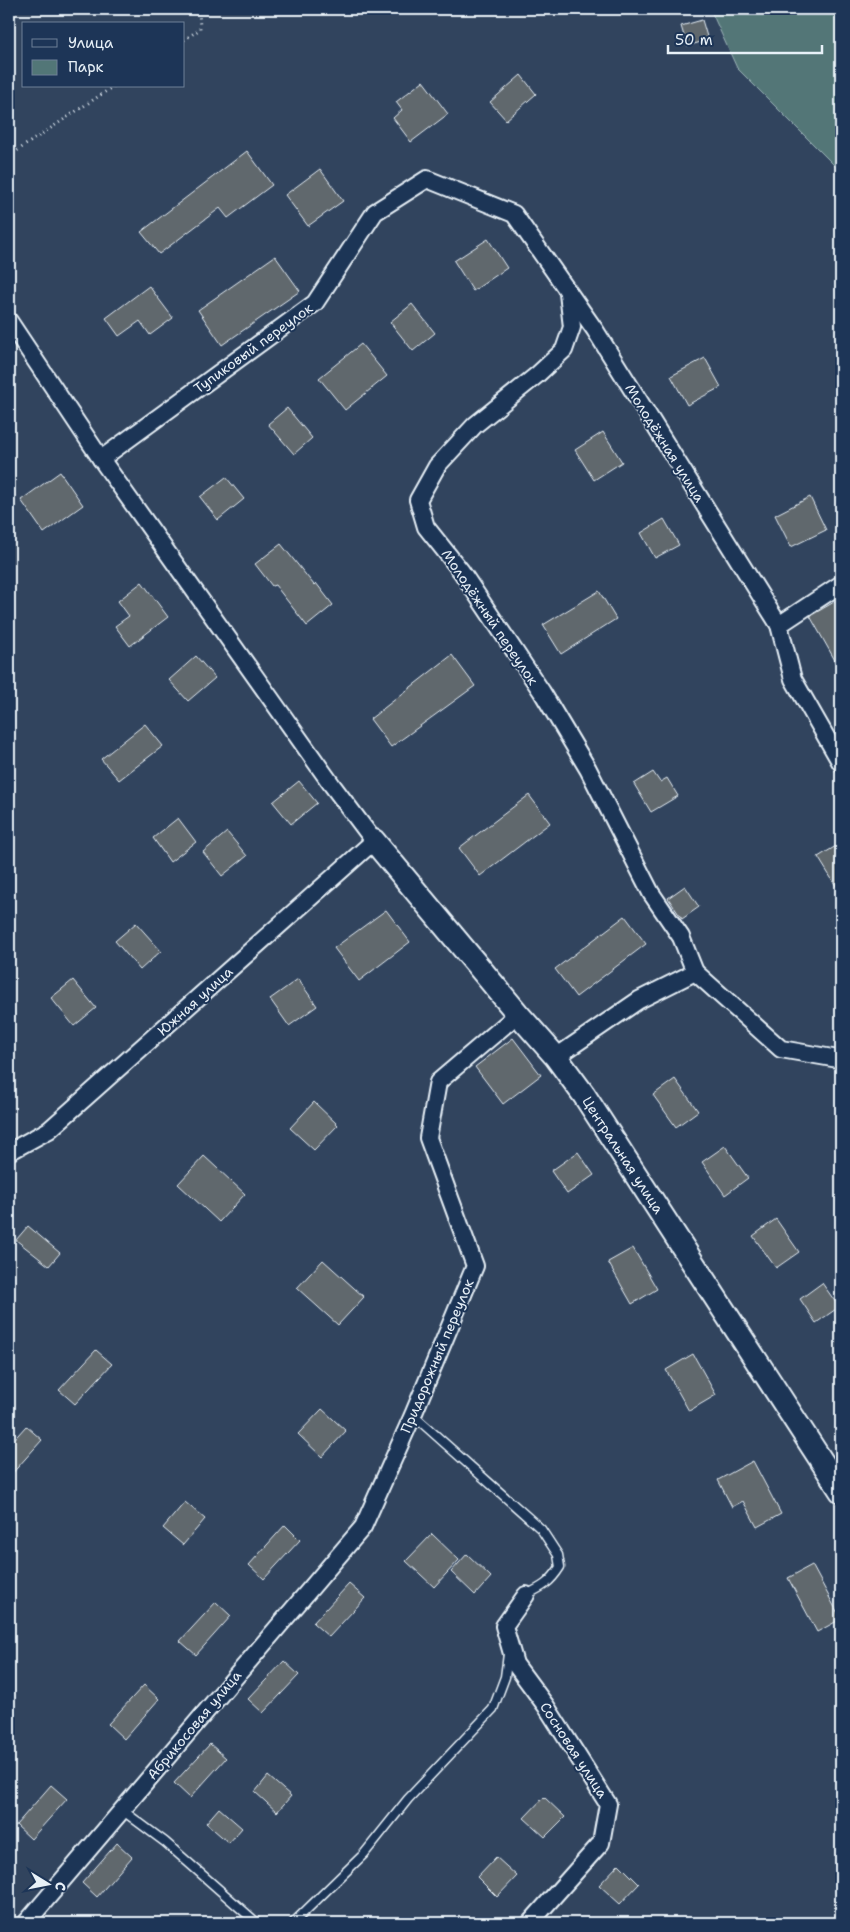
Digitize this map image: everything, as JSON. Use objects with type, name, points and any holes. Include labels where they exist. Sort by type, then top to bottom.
[{"type":"street","name":"Молодёжная улица","points":[[427,179],[514,214],[600,338],[779,626],[793,679],[841,763]]},
{"type":"street","name":"Тупиковый переулок","points":[[101,458],[316,303],[374,212],[427,179]]},
{"type":"street","name":"Молодёжный переулок","points":[[567,290],[572,327],[564,350],[537,375],[475,425],[437,466],[418,500],[426,527],[461,571],[542,692],[588,769],[651,893],[681,937],[695,972]]},
{"type":"street","points":[[9,321],[101,458],[332,785],[374,840]]},
{"type":"street","points":[[779,626],[841,584]]},
{"type":"street","name":"Центральная улица","points":[[374,840],[556,1057],[590,1104],[841,1492]]},
{"type":"street","name":"Южная улица","points":[[9,1152],[49,1130],[374,840]]},
{"type":"street","points":[[556,1057],[640,1000],[695,972],[781,1049],[841,1058]]},
{"type":"street","name":"Придорожный переулок","points":[[363,1527],[413,1416],[476,1266],[428,1138],[438,1082],[518,1014]]},
{"type":"street","name":"Абрикосовая улица","points":[[26,1923],[363,1527]]},
{"type":"street","points":[[504,1626],[526,1595]]},
{"type":"street","name":"Сосновая улица","points":[[504,1626],[516,1664],[546,1706],[608,1804],[601,1843],[530,1923]]},
{"type":"lane","points":[[413,1416],[541,1529],[558,1555],[560,1567],[552,1579],[542,1587],[526,1595]]},
{"type":"lane","points":[[293,1923],[364,1854],[408,1799],[493,1709],[504,1677],[508,1653],[504,1638],[504,1626]]},
{"type":"lane","points":[[122,1810],[165,1842],[258,1923]]},
{"type":"path","points":[[185,39],[200,29],[199,9]]},
{"type":"path","points":[[9,156],[111,88]]},
{"type":"green space","points":[[712,9],[841,9],[841,172],[737,68],[712,13]]},
{"type":"building","points":[[702,20],[708,40],[687,46],[681,26]]},
{"type":"building","points":[[521,75],[536,94],[506,120],[490,102]]},
{"type":"building","points":[[423,81],[448,114],[411,142],[393,118],[402,110],[396,102]]},
{"type":"building","points":[[247,151],[272,185],[228,218],[220,208],[159,254],[141,232]]},
{"type":"building","points":[[320,169],[343,201],[308,226],[285,195]]},
{"type":"building","points":[[488,239],[507,268],[473,291],[454,261]]},
{"type":"building","points":[[275,256],[300,291],[222,345],[198,310]]},
{"type":"building","points":[[149,286],[173,318],[150,335],[140,321],[119,336],[106,318]]},
{"type":"building","points":[[412,304],[435,333],[413,351],[390,322]]},
{"type":"building","points":[[361,344],[387,376],[345,410],[319,378]]},
{"type":"building","points":[[705,358],[721,387],[687,405],[671,376]]},
{"type":"building","points":[[287,408],[312,438],[294,454],[268,424]]},
{"type":"building","points":[[603,432],[622,462],[594,480],[575,450]]},
{"type":"building","points":[[60,472],[83,505],[44,533],[21,500]]},
{"type":"building","points":[[226,477],[244,499],[218,520],[200,497]]},
{"type":"building","points":[[810,497],[826,530],[791,547],[775,515]]},
{"type":"building","points":[[664,519],[679,545],[655,558],[641,533]]},
{"type":"building","points":[[281,544],[333,605],[307,626],[275,585],[272,586],[255,564]]},
{"type":"building","points":[[142,582],[168,617],[130,646],[115,626],[129,616],[118,601]]},
{"type":"building","points":[[599,591],[616,619],[561,654],[543,625]]},
{"type":"building","points":[[841,598],[841,671],[810,616]]},
{"type":"building","points":[[452,655],[475,686],[391,747],[370,719]]},
{"type":"building","points":[[196,656],[215,678],[188,701],[169,680]]},
{"type":"building","points":[[145,724],[163,746],[119,780],[101,759]]},
{"type":"building","points":[[653,772],[660,782],[667,778],[678,796],[651,812],[634,784]]},
{"type":"building","points":[[299,781],[317,803],[291,824],[273,802]]},
{"type":"building","points":[[529,795],[550,823],[480,876],[459,848]]},
{"type":"building","points":[[178,818],[196,842],[170,862],[153,838]]},
{"type":"building","points":[[227,832],[247,856],[222,876],[203,852]]},
{"type":"building","points":[[841,843],[841,894],[818,857]]},
{"type":"building","points":[[685,886],[699,907],[682,919],[668,898]]},
{"type":"building","points":[[386,910],[410,942],[359,981],[334,948]]},
{"type":"building","points":[[625,916],[646,944],[576,997],[555,969]]},
{"type":"building","points":[[136,923],[161,951],[140,970],[115,941]]},
{"type":"building","points":[[298,979],[317,1006],[289,1026],[270,999]]},
{"type":"building","points":[[73,980],[96,1008],[74,1026],[51,998]]},
{"type":"building","points":[[513,1038],[541,1075],[503,1104],[475,1067]]},
{"type":"building","points":[[675,1079],[698,1111],[676,1127],[653,1095]]},
{"type":"building","points":[[314,1102],[338,1125],[314,1150],[290,1128]]},
{"type":"building","points":[[725,1146],[748,1178],[725,1195],[702,1162]]},
{"type":"building","points":[[578,1152],[594,1175],[567,1194],[551,1171]]},
{"type":"building","points":[[204,1156],[245,1194],[219,1222],[178,1184]]},
{"type":"building","points":[[776,1219],[799,1252],[776,1268],[753,1236]]},
{"type":"building","points":[[28,1226],[60,1253],[49,1266],[16,1240]]},
{"type":"building","points":[[633,1248],[657,1289],[632,1304],[608,1262]]},
{"type":"building","points":[[323,1260],[364,1297],[338,1325],[297,1288]]},
{"type":"building","points":[[822,1283],[839,1307],[816,1323],[800,1299]]},
{"type":"building","points":[[96,1350],[112,1364],[75,1404],[59,1390]]},
{"type":"building","points":[[693,1354],[716,1395],[689,1411],[666,1370]]},
{"type":"building","points":[[322,1409],[346,1431],[322,1457],[298,1434]]},
{"type":"building","points":[[26,1426],[42,1440],[9,1477],[9,1445]]},
{"type":"building","points":[[753,1461],[781,1514],[757,1527],[743,1501],[732,1507],[718,1480]]},
{"type":"building","points":[[185,1502],[205,1519],[183,1545],[163,1528]]},
{"type":"building","points":[[285,1525],[300,1540],[264,1579],[249,1565]]},
{"type":"building","points":[[432,1534],[459,1560],[434,1587],[406,1561]]},
{"type":"building","points":[[467,1554],[491,1577],[475,1595],[451,1572]]},
{"type":"building","points":[[812,1565],[841,1619],[817,1632],[788,1578]]},
{"type":"building","points":[[349,1584],[365,1598],[329,1637],[313,1623]]},
{"type":"building","points":[[216,1602],[231,1616],[196,1655],[180,1641]]},
{"type":"building","points":[[284,1661],[299,1675],[263,1713],[248,1699]]},
{"type":"building","points":[[144,1685],[159,1699],[124,1739],[108,1724]]},
{"type":"building","points":[[210,1744],[226,1758],[190,1798],[174,1783]]},
{"type":"building","points":[[268,1776],[291,1796],[277,1812],[255,1792]]},
{"type":"building","points":[[51,1785],[67,1799],[31,1839],[16,1825]]},
{"type":"building","points":[[544,1797],[565,1817],[545,1837],[524,1818]]},
{"type":"building","points":[[219,1808],[242,1828],[229,1843],[206,1823]]},
{"type":"building","points":[[117,1843],[132,1857],[97,1897],[82,1883]]},
{"type":"building","points":[[496,1857],[517,1876],[497,1897],[477,1877]]},
{"type":"building","points":[[619,1864],[639,1884],[620,1904],[599,1885]]}]
